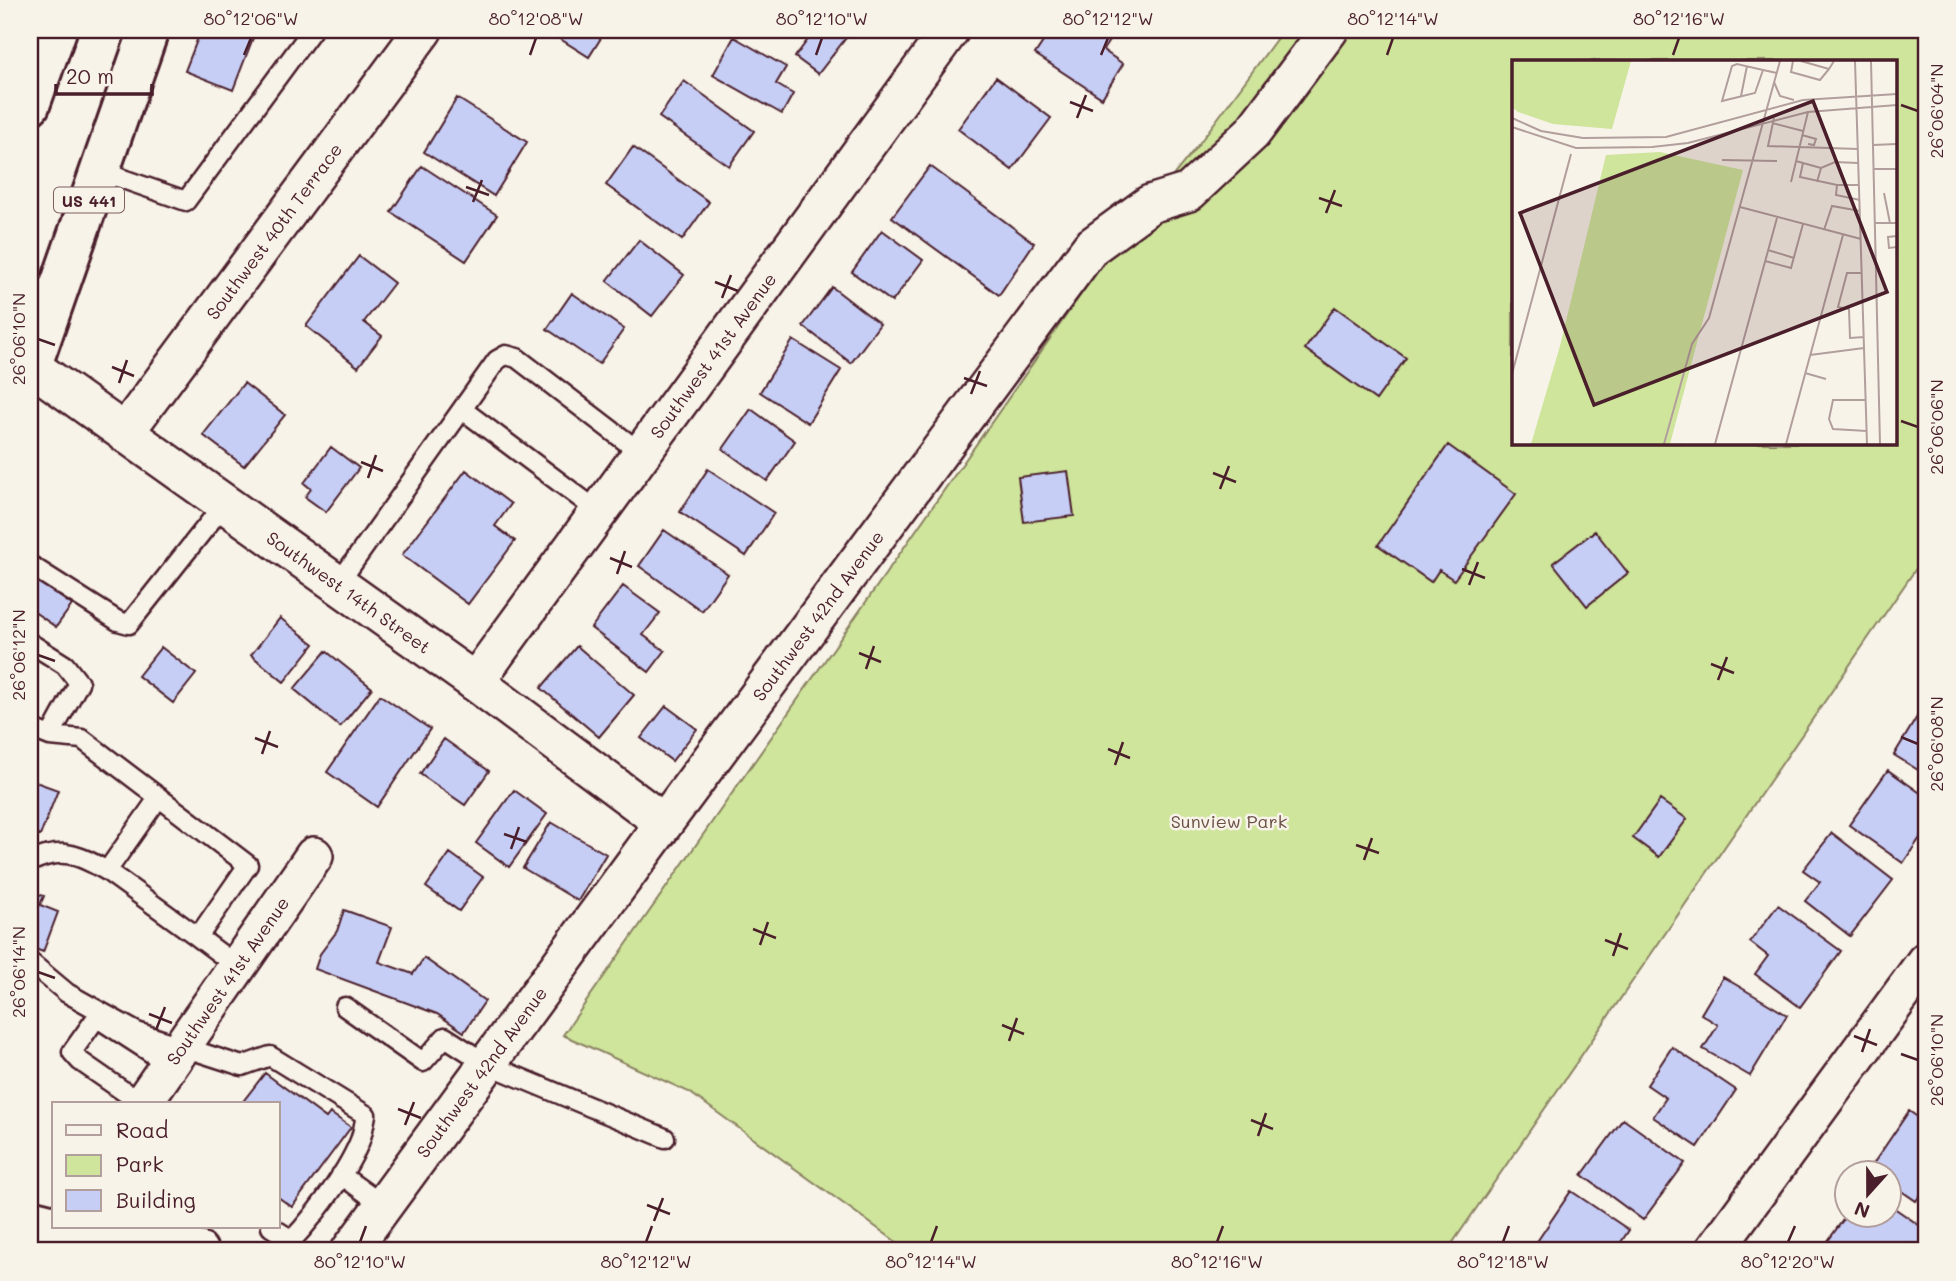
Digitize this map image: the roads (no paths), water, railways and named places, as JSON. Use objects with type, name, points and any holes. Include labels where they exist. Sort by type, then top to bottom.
[{"type":"main road","points":[[30,105],[57,30]]},
{"type":"main road","name":"US 441","points":[[30,367],[149,30]]},
{"type":"main road","points":[[30,1219],[52,1224]]},
{"type":"main road","points":[[70,1228],[198,1251]]},
{"type":"street","name":"Southwest 40th Terrace","points":[[125,432],[423,30]]},
{"type":"street","name":"Southwest 41st Avenue","points":[[475,682],[950,30]]},
{"type":"street","name":"Southwest 42nd Avenue","points":[[349,1251],[1091,247],[1150,204],[1189,192],[1252,133],[1329,30]]},
{"type":"street","name":"Southwest 14th Street","points":[[30,367],[475,682],[664,822]]},
{"type":"street","name":"Southwest 41st Avenue","points":[[143,1102],[314,856]]},
{"type":"street","points":[[1714,1251],[1926,961]]},
{"type":"lane","points":[[100,171],[186,201],[312,30]]},
{"type":"lane","points":[[338,584],[497,360],[506,355],[517,358],[641,453]]},
{"type":"lane","points":[[463,410],[599,512]]},
{"type":"lane","points":[[30,565],[124,625],[129,624],[225,503]]},
{"type":"lane","points":[[30,643],[65,665],[79,683],[50,736]]},
{"type":"lane","points":[[30,728],[50,736],[82,739],[248,865],[198,937]]},
{"type":"lane","points":[[107,871],[159,797]]},
{"type":"lane","points":[[30,862],[48,854],[78,855],[107,871],[238,967]]},
{"type":"lane","points":[[30,962],[67,993],[175,1056]]},
{"type":"lane","points":[[345,1007],[423,1062],[445,1037],[487,1064],[665,1139]]},
{"type":"lane","points":[[139,1102],[80,1061],[72,1052],[94,1021],[102,1021],[175,1056],[242,1066],[270,1056],[366,1115],[360,1142],[341,1175],[287,1246],[272,1228]]},
{"type":"lane","points":[[341,1175],[384,1206]]},
{"type":"park label","name":"Sunview Park","points":[[1229,821]]}]
